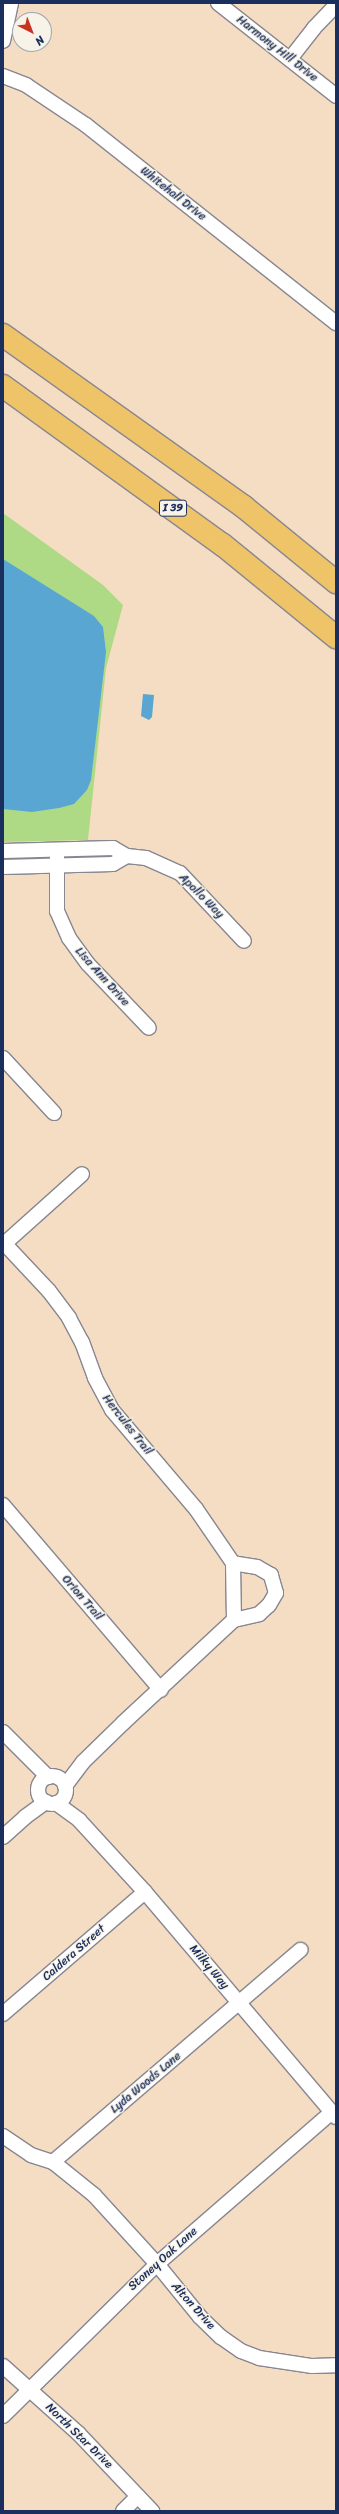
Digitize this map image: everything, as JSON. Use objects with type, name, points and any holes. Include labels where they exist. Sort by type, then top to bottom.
[{"type":"highway","points":[[3,335],[244,507],[336,582]]},
{"type":"highway","name":"I 39","points":[[3,386],[223,545],[336,637]]},
{"type":"street","points":[[3,41],[11,3]]},
{"type":"street","name":"Harmony Hill Drive","points":[[218,3],[336,96]]},
{"type":"street","points":[[290,59],[314,28],[336,5]]},
{"type":"street","name":"Whitehall Drive","points":[[3,76],[26,85],[86,125],[336,323]]},
{"type":"street","name":"Apollo Way","points":[[3,851],[57,851],[113,848],[127,856],[146,858],[180,873],[244,941]]},
{"type":"street","name":"Lisa Ann Drive","points":[[57,851],[57,911],[69,938],[88,964],[149,1028]]},
{"type":"street","points":[[3,867],[113,864],[127,856]]},
{"type":"street","points":[[3,1058],[54,1113]]},
{"type":"street","points":[[3,1243],[82,1174]]},
{"type":"street","name":"Hercules Trail","points":[[3,1243],[49,1291],[69,1318],[82,1342],[94,1378],[112,1410],[196,1509],[232,1564]]},
{"type":"street","name":"Orion Trail","points":[[3,1505],[161,1690]]},
{"type":"street","points":[[3,1837],[234,1620],[259,1614],[276,1593],[271,1575],[257,1567],[232,1564],[234,1620]]},
{"type":"street","name":"Milky Way","points":[[3,1732],[28,1759],[52,1790],[145,1892],[334,2115]]},
{"type":"street","name":"Caldera Street","points":[[3,2014],[145,1892]]},
{"type":"street","name":"Lyda Woods Lane","points":[[53,2162],[300,1950]]},
{"type":"street","name":"Stoney Oak Lane","points":[[3,2416],[31,2390],[156,2264],[334,2115]]},
{"type":"street","name":"Alton Drive","points":[[3,2136],[31,2155],[53,2162],[94,2195],[156,2264],[200,2318],[221,2337],[241,2351],[259,2358],[312,2366],[336,2365]]},
{"type":"street","name":"North Star Drive","points":[[3,2366],[31,2390],[152,2511]]},
{"type":"street","points":[[123,2511],[138,2496]]},
{"type":"green space","points":[[3,513],[103,585],[123,605],[106,668],[88,840],[3,842]]},
{"type":"water","points":[[3,559],[94,616],[103,627],[106,652],[91,780],[87,790],[74,804],[59,808],[32,812],[3,809]]},
{"type":"water","points":[[143,694],[154,695],[152,717],[149,720],[141,716]]}]
